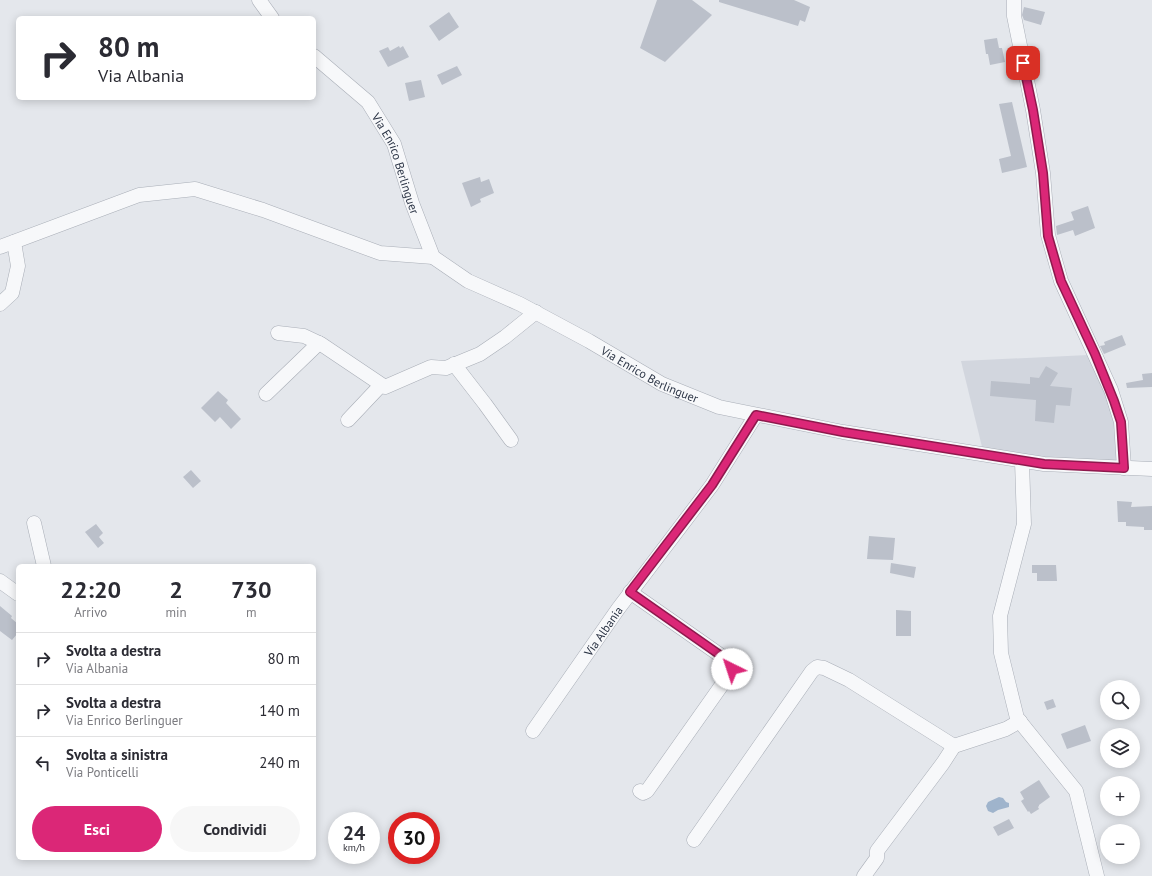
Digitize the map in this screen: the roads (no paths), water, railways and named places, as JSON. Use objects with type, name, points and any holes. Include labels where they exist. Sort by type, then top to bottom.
[{"type":"street","points":[[259,0],[271,16]]},
{"type":"street","points":[[1014,0],[1014,16],[1033,110],[1043,173],[1048,236],[1061,281],[1113,396],[1121,422],[1124,468]]},
{"type":"street","name":"Via Enrico Berlinguer","points":[[316,58],[368,102],[394,144],[412,203],[433,257],[468,281],[536,312],[662,384],[719,406],[756,415],[843,432],[1044,464],[1152,469]]},
{"type":"street","points":[[0,247],[139,195],[195,189],[263,210],[380,252],[433,257]]},
{"type":"street","points":[[0,304],[12,294],[18,266],[14,242]]},
{"type":"street","points":[[278,333],[304,336],[319,343],[385,387],[431,367],[446,368],[480,354],[505,337],[536,312]]},
{"type":"street","points":[[266,394],[319,343]]},
{"type":"street","points":[[454,364],[511,440]]},
{"type":"street","points":[[348,420],[381,385]]},
{"type":"street","name":"Via Albania","points":[[533,731],[630,592],[712,485],[756,415]]},
{"type":"street","points":[[1022,461],[1024,524],[1000,616],[1001,653],[1017,718],[1076,791],[1097,876]]},
{"type":"street","points":[[34,523],[44,564]]},
{"type":"street","points":[[0,581],[16,593]]},
{"type":"street","points":[[630,592],[730,662],[732,665],[731,672],[647,791],[640,791]]},
{"type":"street","points":[[694,840],[812,671],[817,667],[824,668],[849,680],[954,746]]},
{"type":"street","points":[[864,876],[877,858],[877,851],[954,746],[1006,729],[1020,721]]},
{"type":"water","points":[[999,797],[1003,798],[1009,803],[1009,807],[993,813],[988,811],[986,806],[988,802]]}]
